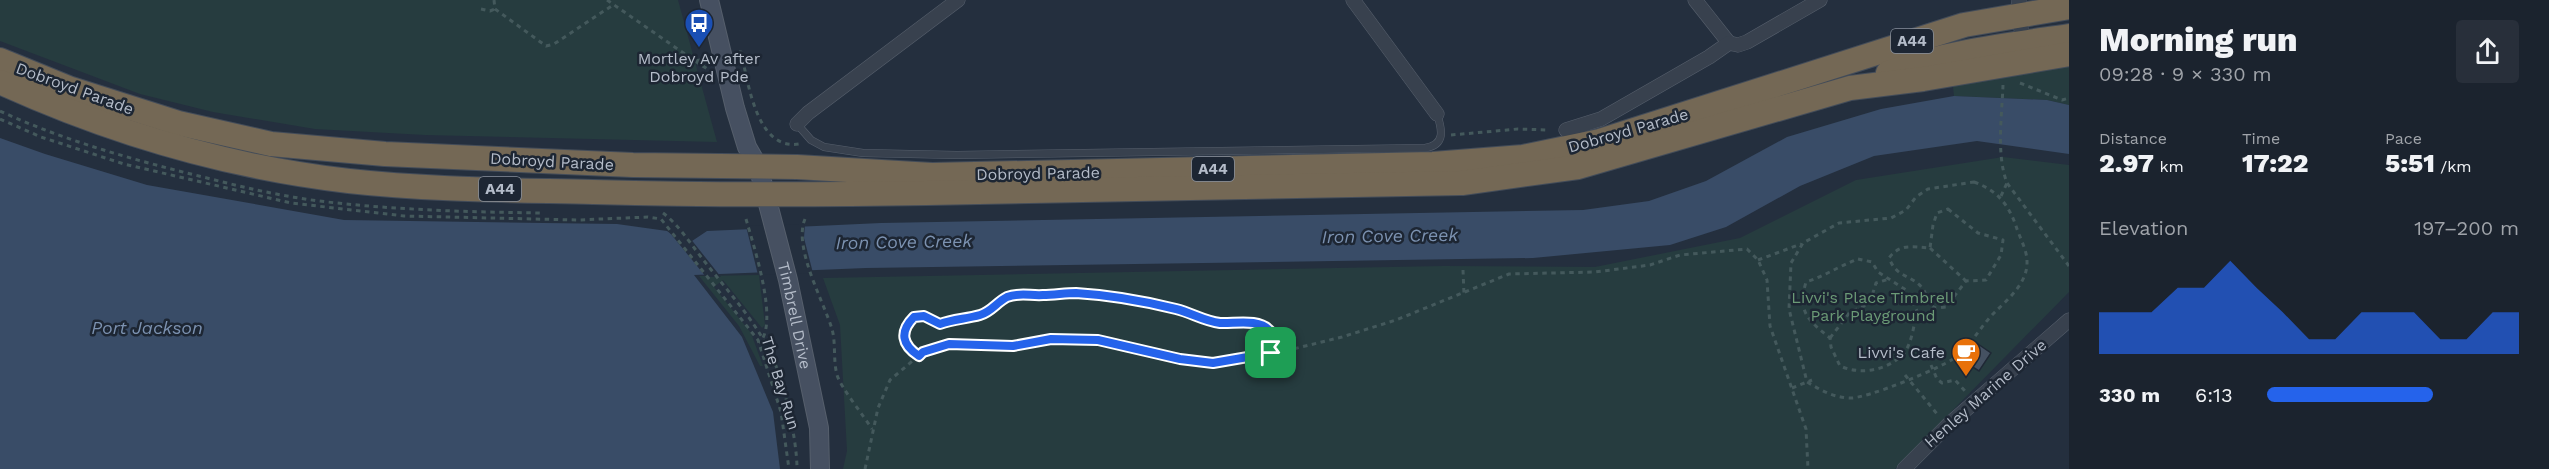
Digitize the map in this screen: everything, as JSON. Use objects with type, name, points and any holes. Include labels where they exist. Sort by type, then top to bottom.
[{"type":"highway","name":"Dobroyd Parade","points":[[0,60],[71,89],[178,123],[271,144],[385,154],[633,165],[758,166],[932,175],[1433,164],[1523,157],[1600,141],[1964,24],[2015,5],[2069,7]]},
{"type":"highway","points":[[2026,51],[2069,36]]},
{"type":"highway","name":"Dobroyd Parade","points":[[0,82],[73,113],[127,132],[236,162],[301,174],[349,181],[769,207],[1489,181],[1578,167],[1850,88],[1923,79],[2026,51],[2069,54]]},
{"type":"main road","name":"Timbrell Drive","points":[[709,0],[747,147],[758,166],[788,280],[819,428],[820,469]]},
{"type":"street","points":[[797,124],[808,113],[958,0]]},
{"type":"street","points":[[1353,0],[1437,114]]},
{"type":"street","points":[[1695,0],[1728,43]]},
{"type":"street","name":"Dobroyd Parade","points":[[1566,130],[1601,119],[1709,57],[1728,43],[1738,45],[1747,42],[1820,0]]},
{"type":"street","points":[[2015,5],[2026,51]]},
{"type":"street","name":"Henley Marine Drive","points":[[1904,469],[1948,425],[2069,320]]},
{"type":"lane","points":[[1437,114],[1442,135]]},
{"type":"lane","name":"Dobroyd Parade","points":[[797,124],[811,140],[824,147],[863,153],[957,155],[1425,148],[1432,147],[1439,142],[1442,135]]},
{"type":"path","points":[[494,0],[495,9],[546,46],[554,44],[614,5]]},
{"type":"path","points":[[607,0],[695,61],[741,52],[758,119],[772,137],[794,145]]},
{"type":"path","points":[[481,9],[490,11],[495,9]]},
{"type":"path","points":[[2012,82],[2028,85],[2062,100],[2069,98]]},
{"type":"path","points":[[2003,86],[2002,151],[2003,172],[2007,183],[2069,266]]},
{"type":"path","points":[[1442,135],[1518,129],[1566,130]]},
{"type":"path","points":[[767,141],[772,137]]},
{"type":"path","points":[[1758,260],[1803,243],[1839,223],[1891,218],[1906,210],[1916,197],[1928,189],[1974,182],[1986,186],[2001,196],[2012,213],[2027,261],[2020,285],[1958,356],[1906,377],[1875,393],[1851,399],[1832,396],[1806,382],[1789,309],[1791,263],[1803,243]]},
{"type":"path","points":[[2001,196],[2007,183]]},
{"type":"path","points":[[1930,248],[1937,213],[1948,209],[1978,233],[2003,240],[2001,255],[1986,280],[1966,281],[1930,248],[1903,246],[1889,258],[1893,269],[1914,281],[1924,290],[1929,302],[1937,308],[1946,307],[1966,281]]},
{"type":"path","points":[[660,212],[672,222],[720,282],[774,357],[792,431],[797,469]]},
{"type":"path","points":[[746,219],[763,281],[767,325],[763,339],[759,343]]},
{"type":"path","points":[[805,219],[802,226],[802,237],[814,281],[832,330],[838,376],[873,430]]},
{"type":"path","name":"The Bay Run","points":[[667,226],[752,330],[759,343],[781,412],[789,469]]},
{"type":"path","points":[[865,469],[878,408],[890,380],[923,352],[949,344],[1013,346],[1051,339],[1098,340],[1180,359],[1213,363],[1342,337],[1386,324],[1509,274],[1617,269],[1650,265],[1680,255],[1713,250],[1747,249],[1758,260],[1767,280],[1770,326],[1806,429],[1808,469]]},
{"type":"path","points":[[1858,259],[1872,262],[1878,272],[1906,290],[1917,310],[1912,333],[1903,355],[1885,366],[1866,372],[1849,370],[1840,366],[1831,347],[1830,338],[1810,321],[1803,309],[1802,294],[1806,282],[1825,276],[1839,266],[1858,259]]},
{"type":"path","points":[[1463,270],[1464,294]]},
{"type":"path","points":[[1830,338],[1850,312],[1864,306],[1870,299],[1876,283],[1889,279]]},
{"type":"path","points":[[919,356],[907,348],[904,338],[908,323],[914,317],[924,316],[940,324],[952,319],[964,320],[980,316],[1005,298],[1017,294],[1040,296],[1070,293],[1118,297],[1175,309],[1208,321],[1253,324],[1270,331],[1273,337],[1271,353]]},
{"type":"path","points":[[1932,367],[1937,379],[1942,383],[1955,380],[1974,402]]},
{"type":"path","points":[[1906,377],[1948,425]]},
{"type":"path","points":[[1792,388],[1812,380]]},
{"type":"green space","points":[[0,0],[678,0],[717,142],[425,135],[315,129],[213,112],[140,94],[0,41]]},
{"type":"green space","points":[[2069,61],[2069,105],[2047,100],[1954,96],[1952,79]]},
{"type":"green space","name":"Livvi's Place Timbrell Park Playground","points":[[2003,157],[2069,165],[2069,292],[1895,469],[843,469],[847,451],[840,325],[823,278],[1444,266],[1595,267],[1740,238],[1856,180]]},
{"type":"green space","points":[[759,275],[765,325],[762,328],[723,280],[714,287],[751,333],[763,366],[760,366],[739,326],[699,276]]},
{"type":"water","name":"Port Jackson","points":[[1954,96],[2047,100],[2069,105],[2069,154],[1977,141],[1874,156],[1800,186],[1726,227],[1670,245],[1533,258],[866,268],[694,275],[742,337],[773,412],[780,469],[0,469],[0,138],[147,185],[344,220],[617,224],[667,231],[686,245],[707,231],[881,223],[1583,210],[1649,201],[1706,181],[1787,137],[1881,109]]},
{"type":"pier","points":[[805,224],[804,238],[813,273],[758,275],[746,226]]},
{"type":"pier","points":[[666,228],[686,241],[690,238],[721,277],[706,277]]},
{"type":"building","points":[[1975,342],[1991,353],[1979,371],[1963,361]]},
{"type":"place","name":"Mortley Av after Dobroyd Pde","points":[[699,48]]},
{"type":"place","name":"Livvi's Cafe","points":[[1966,378]]},
{"type":"route","points":[[1076,293],[1118,297],[1175,309],[1208,321],[1238,322],[1264,327],[1273,337],[1271,353],[1213,363],[1180,359],[1098,340],[1051,339],[1013,346],[949,344],[923,352],[919,356],[907,348],[904,338],[908,323],[914,317],[924,316],[940,324],[952,319],[964,320],[972,316],[980,316],[1005,298],[1017,294],[1040,296],[1076,293]]},
{"type":"water label","name":"Iron Cove Creek","points":[[1390,236]]},
{"type":"water label","name":"Iron Cove Creek","points":[[904,242]]}]
